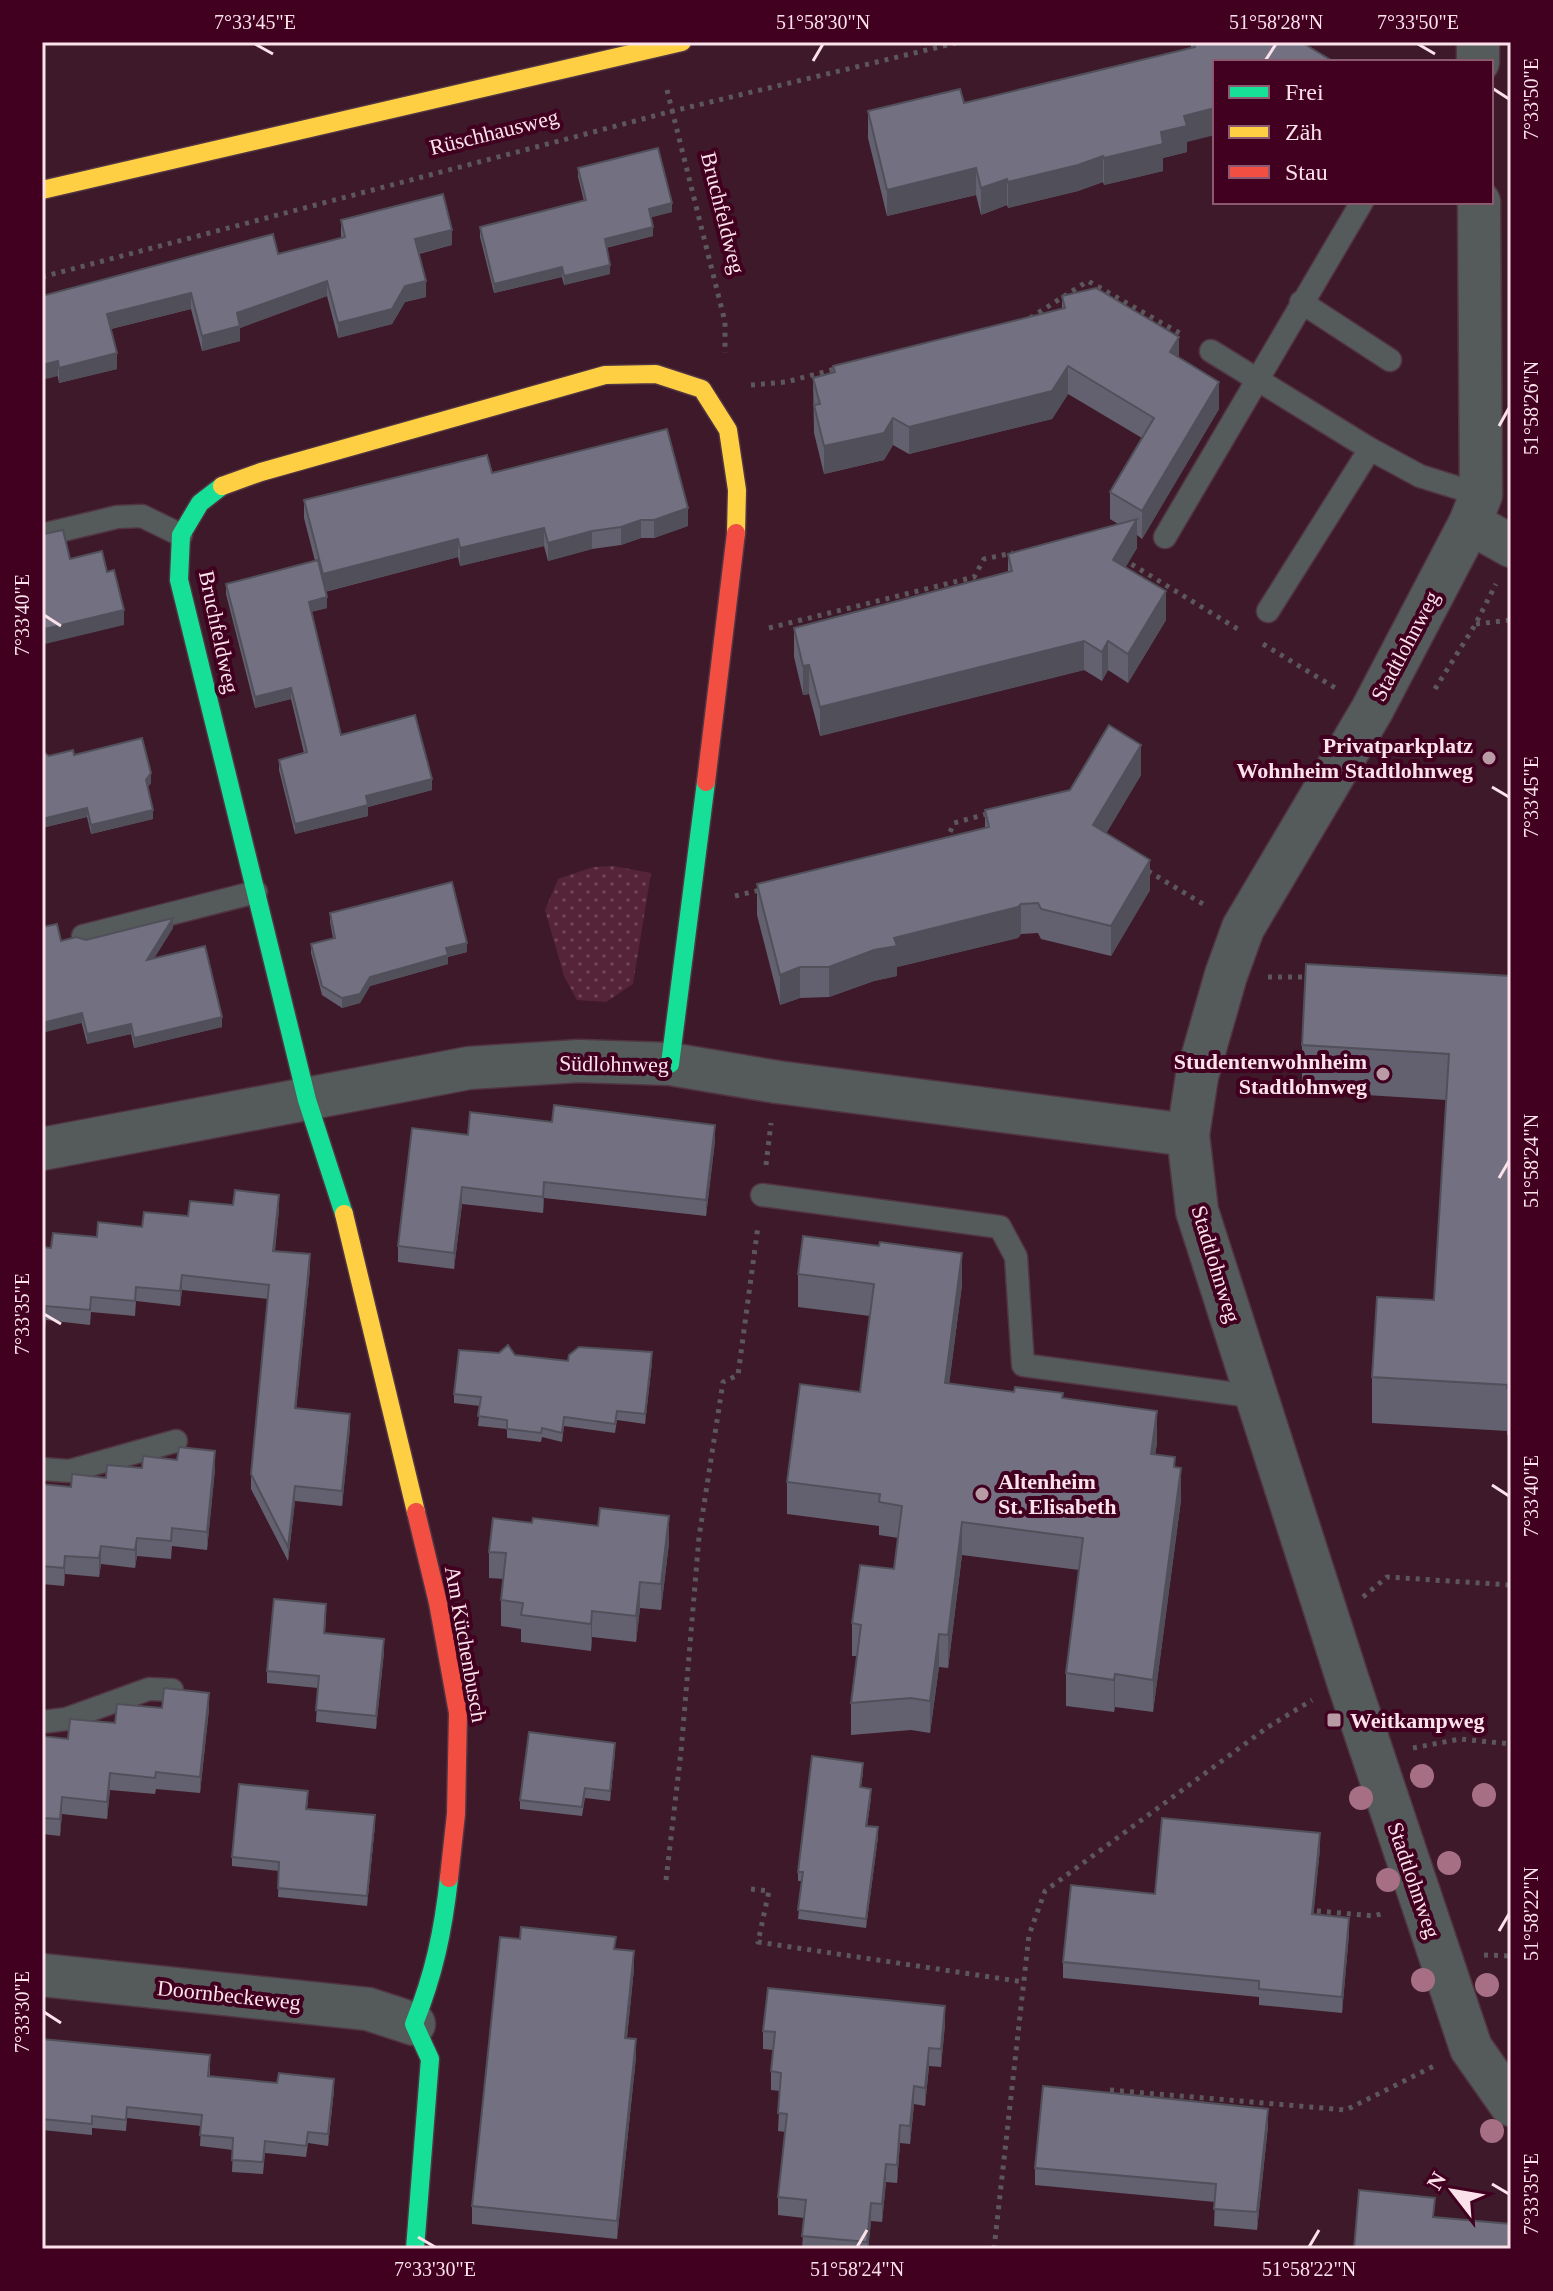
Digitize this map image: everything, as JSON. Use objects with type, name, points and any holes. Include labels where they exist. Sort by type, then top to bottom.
[{"type":"street","name":"Rüschhausweg","points":[[42,190],[682,42]]},
{"type":"street","name":"Stadtlohnweg","points":[[1479,204],[1476,509],[1372,710],[1243,928],[1197,1076],[1188,1135],[1197,1211],[1348,1681],[1471,2048],[1511,2105]]},
{"type":"street","name":"Bruchfeldweg","points":[[307,1100],[179,580],[181,535],[200,503],[221,486],[605,375],[656,374],[702,389]]},
{"type":"street","points":[[670,1064],[735,550],[737,490],[728,430],[702,389]]},
{"type":"street","points":[[1476,509],[1511,546]]},
{"type":"street","name":"Südlohnweg","points":[[42,1149],[469,1068],[579,1061],[670,1064],[777,1082],[1188,1135]]},
{"type":"street","name":"Am Küchenbusch","points":[[307,1100],[343,1209],[438,1603],[458,1713],[456,1814],[442,1937],[431,1982],[414,2024]]},
{"type":"street","name":"Doornbeckeweg","points":[[42,1975],[368,2009],[414,2024]]},
{"type":"street","points":[[414,2024],[430,2059],[415,2249]]},
{"type":"lane","points":[[1165,537],[1361,204]]},
{"type":"lane","points":[[1301,302],[1390,360]]},
{"type":"lane","points":[[1211,351],[1370,449],[1476,509]]},
{"type":"lane","points":[[1268,611],[1370,449]]},
{"type":"lane","points":[[42,535],[117,517],[142,516],[181,535]]},
{"type":"lane","points":[[83,936],[256,892]]},
{"type":"lane","points":[[762,1195],[1000,1227],[1016,1257],[1023,1365],[1258,1397]]},
{"type":"lane","points":[[42,1469],[69,1471],[176,1441]]},
{"type":"lane","points":[[42,1722],[66,1719],[149,1689],[172,1690]]},
{"type":"path","name":"Rüschhausweg","points":[[42,277],[403,180],[960,42]]},
{"type":"path","name":"Bruchfeldweg","points":[[658,47],[725,322],[725,360],[702,389]]},
{"type":"path","points":[[1024,322],[1088,281],[1211,351]]},
{"type":"path","points":[[702,389],[786,382],[846,367]]},
{"type":"path","points":[[723,639],[974,577],[984,559],[1027,549]]},
{"type":"path","points":[[1112,553],[1249,636]]},
{"type":"path","points":[[1475,625],[1511,620]]},
{"type":"path","points":[[1262,644],[1372,710]]},
{"type":"path","points":[[944,845],[954,823],[993,813]]},
{"type":"path","points":[[1138,865],[1243,928]]},
{"type":"path","points":[[689,907],[764,889]]},
{"type":"path","points":[[1226,975],[1325,977]]},
{"type":"path","points":[[666,1880],[681,1752],[699,1537],[723,1382],[738,1375],[777,1082]]},
{"type":"path","points":[[1330,1623],[1387,1577],[1511,1585]]},
{"type":"path","points":[[994,2249],[1029,1935],[1045,1891],[1268,1727],[1348,1681]]},
{"type":"path","points":[[1373,1756],[1460,1739],[1511,1744]]},
{"type":"path","points":[[751,1889],[769,1891],[758,1942],[1024,1982]]},
{"type":"path","points":[[1296,1909],[1374,1916],[1421,1900]]},
{"type":"path","points":[[1110,2090],[1346,2110],[1471,2048]]},
{"type":"shaded area","points":[[613,866],[651,873],[633,984],[606,1002],[577,1000],[564,976],[545,910],[558,879],[593,867]]},
{"type":"building","points":[[1194,42],[1301,42],[1331,60],[1213,60],[1213,109],[1184,116],[1187,126],[1161,132],[1163,144],[1103,156],[1008,182],[1007,179],[981,188],[976,168],[887,190],[868,111],[960,89],[964,103],[1195,47]]},
{"type":"building","points":[[658,148],[672,203],[649,209],[653,227],[605,239],[610,265],[564,276],[562,267],[494,284],[480,227],[586,200],[578,168]]},
{"type":"building","points":[[443,194],[452,230],[415,239],[426,281],[405,286],[392,309],[338,323],[327,281],[237,313],[240,326],[202,336],[191,293],[107,314],[117,353],[59,368],[58,361],[42,365],[42,296],[273,234],[278,254],[345,237],[341,220]]},
{"type":"building","points":[[1096,288],[1179,337],[1170,352],[1219,382],[1142,511],[1110,492],[1154,418],[1068,366],[1052,391],[909,427],[893,418],[884,433],[824,446],[814,405],[820,404],[813,378],[835,372],[833,366],[1065,308],[1062,296]]},
{"type":"building","points":[[667,429],[688,508],[654,520],[641,520],[548,543],[544,528],[460,548],[458,539],[323,574],[304,500],[487,455],[492,473]]},
{"type":"building","points":[[1137,519],[1113,560],[1166,591],[1128,654],[1108,641],[1102,652],[1084,641],[820,707],[809,665],[803,666],[794,628],[1012,571],[1008,554]]},
{"type":"building","points":[[63,530],[70,559],[102,551],[107,572],[114,570],[124,610],[45,629],[42,626],[42,534]]},
{"type":"building","points":[[318,560],[327,597],[309,602],[341,735],[415,715],[432,779],[366,796],[368,805],[295,824],[279,760],[307,752],[291,688],[255,697],[226,584]]},
{"type":"building","points":[[1109,725],[1141,745],[1093,825],[1150,860],[1111,926],[1041,909],[1038,903],[1021,904],[894,938],[897,946],[874,950],[829,967],[800,967],[780,975],[757,884],[989,827],[985,810],[1070,790]]},
{"type":"building","points":[[142,738],[151,773],[146,780],[153,810],[91,825],[87,808],[42,819],[42,751],[49,756],[73,750],[74,755]]},
{"type":"building","points":[[452,882],[467,943],[446,948],[448,955],[370,977],[360,994],[342,998],[322,986],[311,944],[335,938],[330,913]]},
{"type":"building","points":[[173,918],[147,960],[205,946],[222,1017],[134,1038],[131,1024],[87,1034],[82,1013],[42,1023],[42,927],[57,924],[61,941],[76,937],[86,940]]},
{"type":"building","points":[[1306,964],[1511,976],[1511,1388],[1507,1388],[1508,1385],[1372,1377],[1377,1297],[1434,1300],[1449,1054],[1302,1045]]},
{"type":"building","points":[[554,1105],[715,1125],[706,1200],[544,1182],[543,1197],[462,1187],[454,1253],[398,1246],[412,1128],[468,1135],[470,1112],[552,1122]]},
{"type":"building","points":[[235,1190],[279,1195],[273,1251],[310,1254],[295,1408],[350,1414],[342,1491],[295,1486],[288,1547],[251,1474],[269,1285],[182,1275],[180,1291],[136,1287],[135,1301],[91,1297],[90,1310],[46,1306],[42,1323],[42,1247],[51,1248],[53,1233],[97,1237],[98,1222],[142,1227],[144,1212],[188,1216],[190,1201],[233,1205]]},
{"type":"building","name":"Altenheim St. Elisabeth","points":[[803,1236],[962,1253],[945,1383],[1014,1392],[1015,1387],[1063,1393],[1062,1398],[1157,1411],[1151,1454],[1175,1457],[1174,1467],[1181,1468],[1153,1680],[1115,1674],[1114,1680],[1066,1673],[1083,1538],[962,1522],[948,1635],[939,1634],[930,1701],[911,1698],[851,1703],[861,1625],[852,1623],[860,1565],[894,1569],[902,1506],[879,1502],[880,1494],[787,1482],[800,1384],[860,1392],[874,1284],[798,1274]]},
{"type":"building","points":[[508,1345],[515,1355],[568,1361],[569,1355],[579,1347],[652,1352],[645,1414],[617,1411],[615,1424],[564,1417],[562,1433],[542,1428],[541,1433],[507,1429],[507,1420],[478,1416],[481,1397],[454,1394],[459,1350],[499,1353]]},
{"type":"building","points":[[179,1447],[215,1451],[207,1532],[172,1528],[171,1541],[137,1538],[135,1550],[101,1546],[99,1558],[65,1556],[64,1568],[42,1566],[42,1484],[71,1487],[72,1474],[106,1478],[107,1465],[142,1468],[143,1456],[177,1460]]},
{"type":"building","points":[[600,1508],[669,1516],[661,1584],[640,1582],[636,1616],[592,1611],[591,1624],[521,1615],[523,1603],[501,1600],[506,1553],[489,1552],[493,1518],[532,1523],[533,1518],[598,1526]]},
{"type":"building","points":[[274,1599],[326,1604],[324,1633],[384,1639],[376,1716],[316,1710],[319,1676],[267,1671]]},
{"type":"building","points":[[164,1688],[209,1693],[200,1777],[156,1772],[155,1778],[110,1773],[107,1802],[62,1797],[60,1819],[42,1818],[42,1736],[68,1739],[70,1719],[115,1723],[117,1704],[162,1708]]},
{"type":"building","points":[[529,1732],[615,1743],[610,1791],[585,1788],[582,1807],[520,1800]]},
{"type":"building","points":[[812,1756],[863,1763],[860,1787],[871,1789],[866,1826],[878,1827],[866,1919],[798,1910],[803,1872],[798,1872]]},
{"type":"building","points":[[239,1784],[308,1791],[306,1809],[375,1815],[367,1896],[278,1888],[279,1862],[232,1857]]},
{"type":"building","points":[[1162,1818],[1320,1833],[1312,1914],[1349,1918],[1342,1997],[1259,1989],[1259,1981],[1063,1962],[1071,1885],[1155,1894]]},
{"type":"building","points":[[521,1927],[616,1937],[614,1949],[634,1951],[625,2038],[636,2039],[617,2221],[472,2206],[500,1937],[520,1939]]},
{"type":"building","points":[[768,1988],[945,2006],[941,2049],[929,2048],[925,2088],[914,2086],[910,2126],[900,2125],[897,2165],[886,2164],[882,2204],[871,2203],[867,2242],[802,2236],[806,2200],[778,2197],[787,2114],[778,2113],[781,2073],[771,2071],[775,2032],[763,2031]]},
{"type":"building","points":[[42,2039],[210,2055],[208,2076],[277,2083],[279,2073],[334,2079],[328,2134],[308,2132],[306,2146],[265,2141],[263,2162],[232,2160],[233,2138],[200,2135],[202,2115],[127,2107],[126,2120],[92,2116],[92,2124],[42,2119]]},
{"type":"building","points":[[1043,2086],[1268,2109],[1257,2212],[1214,2209],[1216,2184],[1035,2168]]},
{"type":"building","points":[[1359,2190],[1435,2198],[1433,2217],[1511,2224],[1511,2249],[1354,2249]]},
{"type":"traffic: fast","points":[[222,486],[200,503],[181,535],[179,580],[307,1100],[344,1214]]},
{"type":"traffic: fast","points":[[670,1064],[706,782]]},
{"type":"traffic: fast","points":[[415,2249],[430,2059],[414,2024],[437,1952],[449,1878]]},
{"type":"traffic: slow","points":[[42,190],[682,42]]},
{"type":"traffic: slow","points":[[222,486],[261,472],[605,375],[656,374],[702,389],[728,430],[737,490],[736,533]]},
{"type":"traffic: slow","points":[[344,1214],[416,1512]]},
{"type":"traffic: jam","points":[[706,782],[736,533]]},
{"type":"traffic: jam","points":[[416,1512],[438,1603],[458,1713],[456,1814],[449,1878]]},
{"type":"place","name":"Privatparkplatz Wohnheim Stadtlohnweg","points":[[1489,758]]},
{"type":"place","name":"Studentenwohnheim Stadtlohnweg","points":[[1383,1074]]},
{"type":"place","name":"Altenheim St. Elisabeth","points":[[982,1494]]},
{"type":"place","name":"Weitkampweg","points":[[1334,1720]]}]
